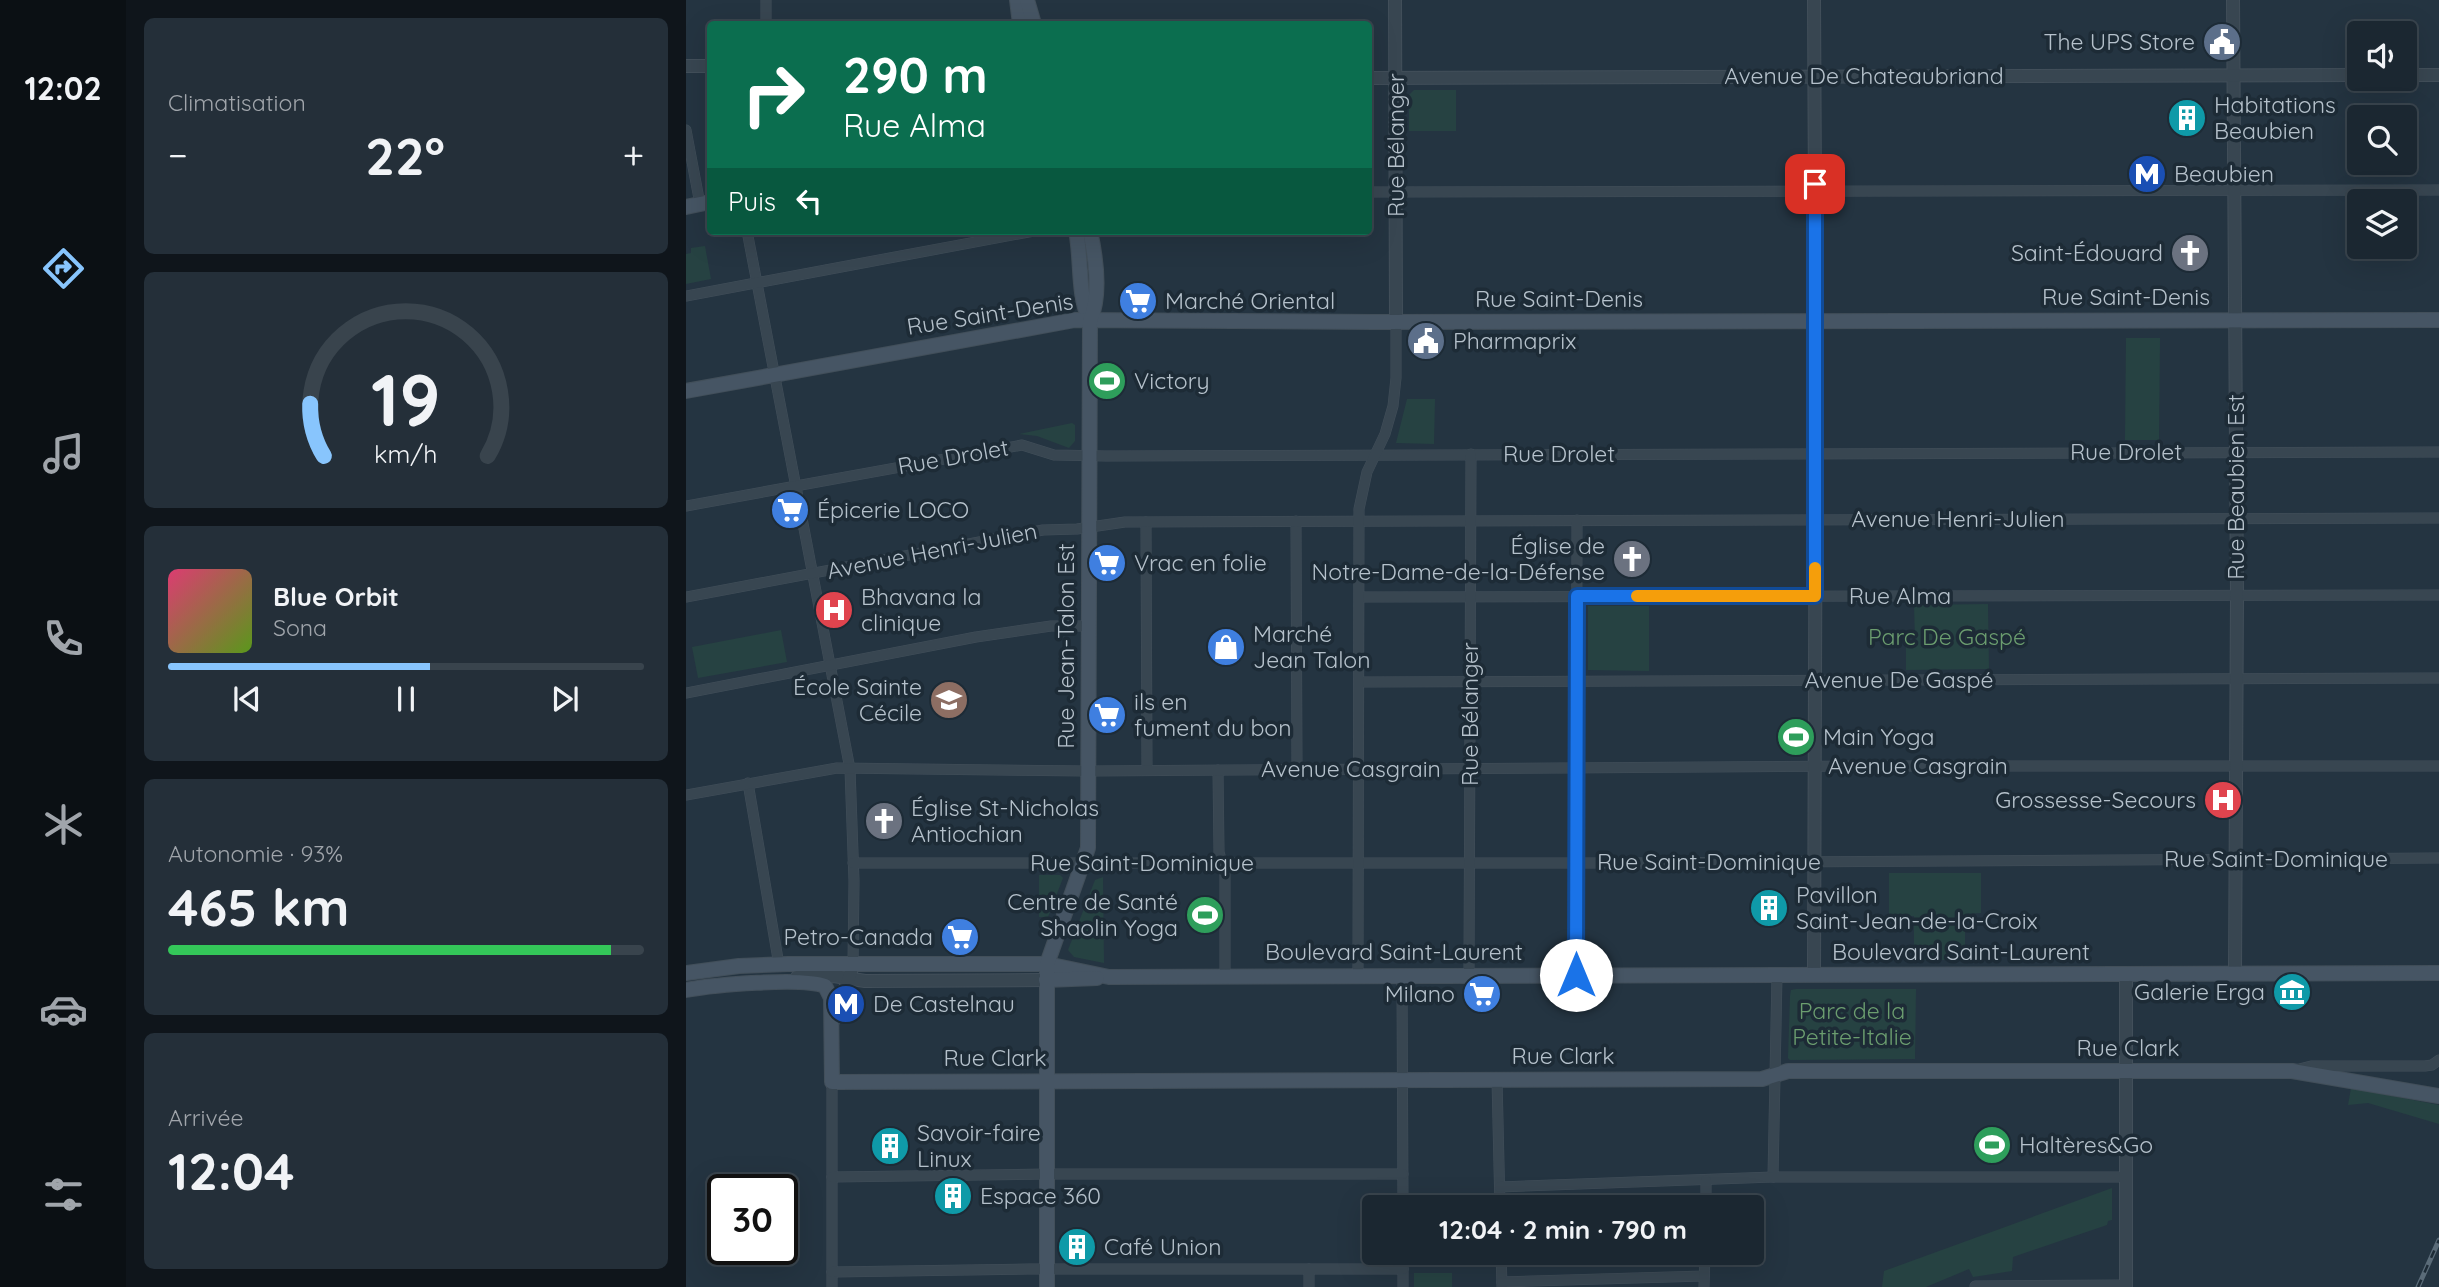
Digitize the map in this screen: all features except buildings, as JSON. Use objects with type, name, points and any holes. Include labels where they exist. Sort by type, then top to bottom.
[{"type":"main road","points":[[1017,0],[1020,21]]},
{"type":"main road","points":[[1027,0],[1033,21]]},
{"type":"main road","name":"Rue Jean-Talon Est","points":[[1047,1287],[1047,964],[1049,951],[1084,863],[1087,848],[1090,321],[1083,304],[1077,235]]},
{"type":"main road","name":"Rue Jean-Talon Est","points":[[1090,235],[1096,294],[1095,309],[1090,321]]},
{"type":"main road","name":"Rue Saint-Denis","points":[[686,391],[1048,324],[1090,321],[2439,320]]},
{"type":"main road","name":"Boulevard Saint-Laurent","points":[[686,973],[779,965],[851,971],[1047,964],[1109,977],[2439,973]]},
{"type":"main road","points":[[1046,980],[1075,981],[1109,977]]},
{"type":"main road","name":"Boulevard Saint-Laurent","points":[[686,990],[717,985],[813,983],[825,986],[831,995],[831,1026]]},
{"type":"main road","points":[[831,1026],[832,1082]]},
{"type":"main road","name":"Rue Clark","points":[[832,1082],[1762,1079],[1788,1071],[2292,1071],[2439,1096]]},
{"type":"street","points":[[766,0],[766,21]]},
{"type":"street","name":"Rue Bélanger","points":[[1358,975],[1359,521],[1364,484],[1387,429],[1395,395],[1395,0]]},
{"type":"street","points":[[1814,0],[1814,974]]},
{"type":"street","name":"Rue Beaubien Est","points":[[2233,0],[2237,519],[2235,974]]},
{"type":"street","points":[[686,66],[707,66]]},
{"type":"street","name":"Avenue De Chateaubriand","points":[[1372,78],[2347,75]]},
{"type":"street","points":[[2417,75],[2439,75]]},
{"type":"street","points":[[686,130],[699,204]]},
{"type":"street","points":[[1372,192],[2439,190]]},
{"type":"street","points":[[748,235],[850,769],[853,863],[851,971],[831,1026]]},
{"type":"street","points":[[686,296],[1013,235]]},
{"type":"street","name":"Rue Drolet","points":[[686,506],[1017,445],[1030,446],[1054,455],[2439,452]]},
{"type":"street","name":"Rue Bélanger","points":[[1469,975],[1471,454]]},
{"type":"street","name":"Avenue Henri-Julien","points":[[686,597],[1043,530],[1146,522],[2439,518]]},
{"type":"street","points":[[1576,975],[1577,520]]},
{"type":"street","points":[[1296,521],[1297,769]]},
{"type":"street","points":[[1146,522],[1147,770]]},
{"type":"street","name":"Rue Alma","points":[[1360,597],[2439,595]]},
{"type":"street","points":[[686,693],[1001,633],[1056,625],[1089,626]]},
{"type":"street","name":"Avenue De Gaspé","points":[[1360,682],[2439,678]]},
{"type":"street","name":"Avenue Casgrain","points":[[686,795],[837,768],[1088,771],[2439,766]]},
{"type":"street","points":[[1218,770],[1219,852],[1225,875],[1225,975]]},
{"type":"street","points":[[748,783],[779,965]]},
{"type":"street","name":"Rue Saint-Dominique","points":[[853,863],[2439,859]]},
{"type":"street","name":"Boulevard Saint-Laurent","points":[[773,983],[797,977],[851,971],[865,981],[1046,980]]},
{"type":"street","points":[[1975,1286],[2126,1286],[2126,974]]},
{"type":"street","points":[[1402,975],[1403,1195]]},
{"type":"street","points":[[1773,1177],[1777,975]]},
{"type":"street","name":"Rue Clark","points":[[2292,1071],[2311,1066],[2413,1067],[2438,1062]]},
{"type":"street","points":[[1497,1079],[1500,1195]]},
{"type":"street","points":[[832,1082],[832,1287]]},
{"type":"street","points":[[832,1177],[1403,1174]]},
{"type":"street","points":[[1500,1187],[1773,1177],[2126,1177]]},
{"type":"street","points":[[1706,1180],[1706,1195]]},
{"type":"street","points":[[1403,1265],[1403,1287]]},
{"type":"street","points":[[1501,1265],[1502,1284],[1704,1281]]},
{"type":"street","points":[[1309,1269],[1309,1287]]},
{"type":"street","points":[[832,1272],[1403,1269]]},
{"type":"green space","points":[[1414,90],[1456,90],[1456,131],[1409,131],[1409,95]]},
{"type":"green space","points":[[705,246],[711,279],[686,284],[686,254],[691,253],[691,248]]},
{"type":"green space","points":[[2126,338],[2160,338],[2159,440],[2125,440]]},
{"type":"green space","points":[[1407,399],[1435,399],[1434,444],[1396,443]]},
{"type":"green space","points":[[1072,423],[1075,425],[1075,441],[1069,448],[1037,436],[1019,434]]},
{"type":"green space","name":"Parc De Gaspé","points":[[1988,604],[1989,669],[1906,670],[1906,640],[1915,640],[1914,605]]},
{"type":"green space","points":[[1588,606],[1649,606],[1649,671],[1588,670]]},
{"type":"green space","points":[[781,630],[787,662],[698,678],[692,647]]},
{"type":"green space","points":[[1889,873],[1981,873],[1981,913],[1965,914],[1965,960],[1914,960],[1914,916],[1889,916]]},
{"type":"green space","points":[[1039,875],[1060,875],[1063,878],[1048,917],[1039,917]]},
{"type":"green space","points":[[1103,877],[1104,963],[1074,957],[1068,950],[1095,880]]},
{"type":"green space","name":"Parc de la Petite-Italie","points":[[1916,989],[1915,1059],[1790,1060],[1790,996],[1791,990]]},
{"type":"green space","points":[[2351,1088],[2439,1105],[2439,1124],[2368,1103],[2348,1105]]},
{"type":"green space","points":[[2112,1188],[2112,1220],[2108,1221],[2107,1225],[2013,1257],[2012,1271],[1973,1277],[1969,1269],[1926,1287],[1882,1287],[1884,1271]]},
{"type":"green space","points":[[1414,1273],[1452,1273],[1452,1287],[1414,1287]]},
{"type":"railway","points":[[2418,1287],[2439,1240]]},
{"type":"slow traffic","points":[[1637,596],[1815,596],[1815,568]]},
{"type":"place","name":"The UPS Store","points":[[2222,42]]},
{"type":"place","name":"Habitations Beaubien","points":[[2187,118]]},
{"type":"place","name":"Beaubien","points":[[2147,174]]},
{"type":"place","name":"Saint-Édouard","points":[[2190,253]]},
{"type":"place","name":"Marché Oriental","points":[[1138,301]]},
{"type":"place","name":"Pharmaprix","points":[[1426,341]]},
{"type":"place","name":"Victory","points":[[1107,381]]},
{"type":"place","name":"Épicerie LOCO","points":[[790,510]]},
{"type":"place","name":"Église de Notre-Dame-de-la-Défense","points":[[1632,559]]},
{"type":"place","name":"Vrac en folie","points":[[1107,563]]},
{"type":"place","name":"Bhavana la clinique","points":[[834,610]]},
{"type":"place","name":"Marché Jean Talon","points":[[1226,647]]},
{"type":"place","name":"École Sainte Cécile","points":[[949,700]]},
{"type":"place","name":"ils en fument du bon","points":[[1107,715]]},
{"type":"place","name":"Main Yoga","points":[[1796,737]]},
{"type":"place","name":"Grossesse-Secours","points":[[2223,800]]},
{"type":"place","name":"Église St-Nicholas Antiochian","points":[[884,821]]},
{"type":"place","name":"Pavillon Saint-Jean-de-la-Croix","points":[[1769,908]]},
{"type":"place","name":"Centre de Santé Shaolin Yoga","points":[[1205,915]]},
{"type":"place","name":"Petro-Canada","points":[[960,937]]},
{"type":"place","name":"Galerie Erga","points":[[2292,992]]},
{"type":"place","name":"Milano","points":[[1482,994]]},
{"type":"place","name":"De Castelnau","points":[[846,1004]]},
{"type":"place","name":"Haltères&Go","points":[[1992,1145]]},
{"type":"place","name":"Savoir-faire Linux","points":[[890,1146]]},
{"type":"place","name":"Espace 360","points":[[953,1196]]},
{"type":"place","name":"Café Union","points":[[1077,1247]]},
{"type":"route","points":[[1576,975],[1577,596],[1815,596],[1815,184]]}]
